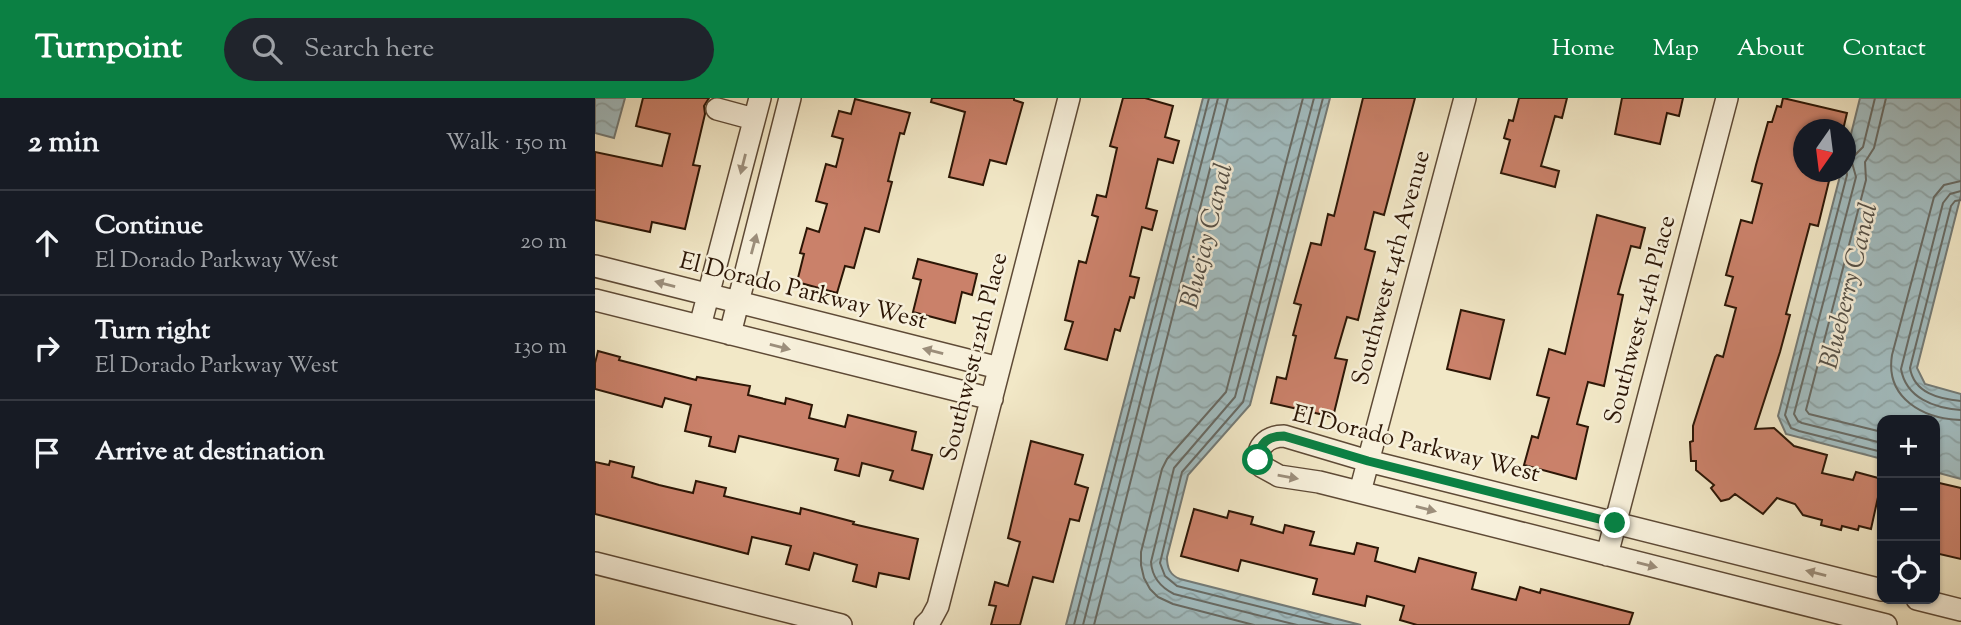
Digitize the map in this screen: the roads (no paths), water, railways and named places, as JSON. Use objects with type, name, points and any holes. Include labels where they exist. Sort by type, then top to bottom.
[{"type":"street","points":[[730,334],[790,98]]},
{"type":"street","name":"Southwest 12th Place","points":[[925,625],[938,606],[1069,98]]},
{"type":"street","name":"Southwest 14th Avenue","points":[[1360,492],[1465,98]]},
{"type":"street","name":"Southwest 14th Place","points":[[1607,555],[1727,98]]},
{"type":"street","points":[[700,326],[757,108],[717,109]]},
{"type":"street","name":"El Dorado Parkway West","points":[[595,266],[999,368]]},
{"type":"street","points":[[595,300],[992,399]]},
{"type":"street","name":"El Dorado Parkway West","points":[[1877,589],[1368,461],[1284,436],[1268,438],[1258,453],[1261,466],[1269,472],[1360,492],[1886,625]]},
{"type":"street","points":[[595,563],[841,625]]},
{"type":"street","points":[[1937,604],[1961,610]]},
{"type":"water","points":[[595,98],[625,98],[614,138],[595,133]]},
{"type":"water","name":"Bluejay Canal","points":[[1203,98],[1330,98],[1250,405],[1188,475],[1167,557],[1168,568],[1180,579],[1361,625],[1066,625]]},
{"type":"water","name":"Blueberry Canal","points":[[1860,98],[1961,98],[1961,195],[1917,368],[1925,384],[1961,394],[1961,479],[1940,473],[1940,415],[1877,415],[1877,458],[1786,434],[1778,416],[1838,182],[1856,182],[1855,119]]}]
